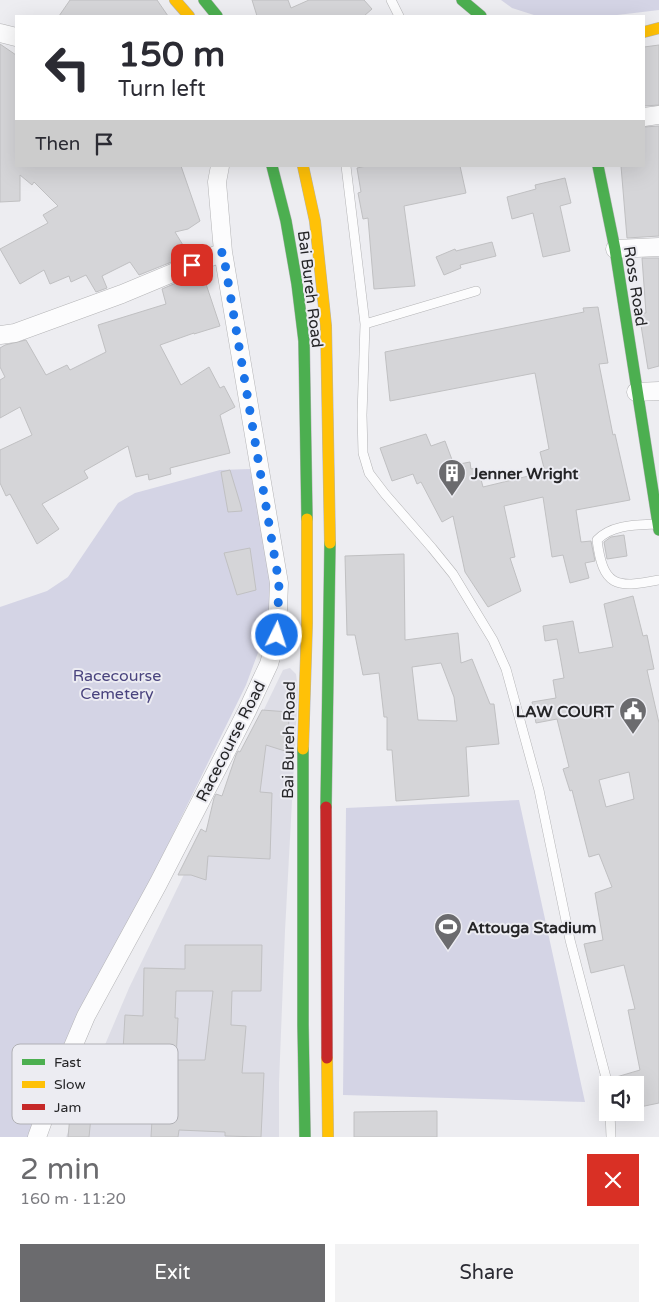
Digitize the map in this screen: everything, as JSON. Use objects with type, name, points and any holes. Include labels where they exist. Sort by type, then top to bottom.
[{"type":"main road","points":[[175,0],[188,15]]},
{"type":"main road","points":[[204,0],[216,15]]},
{"type":"main road","points":[[462,0],[480,15]]},
{"type":"main road","points":[[645,32],[659,28]]},
{"type":"main road","name":"Bai Bureh Road","points":[[272,167],[286,220],[304,341],[307,510],[307,623],[303,763],[302,1025],[304,1137]]},
{"type":"main road","points":[[302,167],[315,221],[326,326],[330,520],[325,863],[328,1137]]},
{"type":"main road","name":"Ross Road","points":[[598,167],[615,249],[658,527]]},
{"type":"street","points":[[0,33],[15,37]]},
{"type":"street","points":[[645,117],[659,115]]},
{"type":"street","name":"Racecourse Road","points":[[74,1044],[86,1016],[158,884],[247,711],[269,664],[277,635],[279,583],[223,252],[217,182],[220,167]]},
{"type":"street","points":[[615,249],[659,248]]},
{"type":"street","points":[[0,335],[14,333],[122,294],[223,252]]},
{"type":"street","points":[[636,392],[659,391]]},
{"type":"street","name":"Racecourse Road","points":[[37,1137],[42,1124]]},
{"type":"lane","points":[[391,0],[399,15]]},
{"type":"lane","points":[[346,167],[364,324],[363,453],[369,473],[384,494],[432,548],[452,574],[493,640],[506,669],[538,790],[570,940],[606,1076]]},
{"type":"lane","points":[[364,324],[476,291]]},
{"type":"lane","points":[[658,527],[618,528],[604,532],[596,540],[599,558],[607,576],[620,583],[643,583],[659,580]]},
{"type":"lane","points":[[610,1121],[611,1137]]},
{"type":"shaded area","points":[[290,668],[296,674],[298,690],[285,931],[279,1083],[279,1137],[66,1137],[71,1124],[178,1124],[178,1044],[105,1044],[129,988],[283,670]]},
{"type":"green space","points":[[501,0],[659,0],[659,10],[617,15],[534,15],[512,8]]},
{"type":"green space","name":"Racecourse Cemetery","points":[[250,469],[277,579],[266,631],[246,685],[154,873],[76,1044],[12,1044],[12,1124],[39,1124],[33,1137],[0,1137],[0,607],[47,591],[68,577],[118,503],[135,493],[220,470]]},
{"type":"green space","name":"Attouga Stadium","points":[[519,800],[585,1102],[343,1095],[346,808]]},
{"type":"building","points":[[70,0],[157,0],[167,15],[60,15]]},
{"type":"building","points":[[252,0],[288,0],[291,8],[309,0],[364,0],[372,9],[365,15],[257,15]]},
{"type":"building","points":[[0,44],[15,54],[15,167],[181,167],[200,221],[188,229],[175,232],[189,255],[139,275],[130,262],[102,276],[107,288],[96,292],[86,275],[71,282],[69,276],[50,284],[44,270],[20,284],[0,249],[48,223],[43,215],[58,206],[34,182],[32,185],[20,175],[20,201],[0,202]]},
{"type":"building","points":[[659,45],[659,105],[645,106],[645,47]]},
{"type":"building","points":[[659,126],[659,236],[627,238],[621,167],[645,167],[645,127]]},
{"type":"building","points":[[460,167],[466,193],[404,206],[415,286],[374,289],[368,218],[363,219],[358,193],[361,192],[357,168]]},
{"type":"building","points":[[565,178],[571,203],[560,206],[570,251],[543,257],[533,213],[512,219],[507,197],[536,189],[535,185]]},
{"type":"building","points":[[492,242],[496,256],[460,265],[461,268],[444,275],[436,257],[455,249],[456,251]]},
{"type":"building","points":[[642,258],[659,258],[659,366],[648,369],[639,313],[646,313]]},
{"type":"building","points":[[202,272],[220,326],[160,345],[181,385],[209,367],[220,388],[224,386],[235,407],[220,415],[230,453],[170,468],[171,474],[149,480],[148,474],[136,477],[128,446],[84,471],[88,478],[42,504],[59,529],[37,544],[10,494],[6,496],[0,483],[0,450],[32,435],[20,407],[0,418],[0,380],[5,377],[0,367],[0,348],[26,340],[46,375],[67,365],[70,370],[106,352],[98,325],[166,304],[162,289]]},
{"type":"building","points":[[598,307],[608,363],[599,364],[613,435],[615,434],[630,500],[576,510],[581,542],[591,541],[595,561],[585,563],[589,578],[570,583],[563,555],[552,557],[543,497],[504,506],[515,557],[510,558],[521,591],[488,607],[465,572],[453,516],[442,522],[421,482],[417,484],[413,474],[392,481],[380,448],[426,434],[431,446],[445,441],[454,465],[470,462],[471,469],[478,468],[483,487],[545,472],[540,452],[549,449],[535,373],[390,401],[385,352],[584,312],[583,308]]},
{"type":"building","points":[[230,470],[242,511],[228,512],[221,472]]},
{"type":"building","points":[[624,535],[627,556],[607,559],[604,542],[611,537]]},
{"type":"building","points":[[250,548],[256,590],[237,595],[224,553]]},
{"type":"building","points":[[404,554],[405,640],[458,633],[461,663],[472,659],[490,704],[494,704],[499,744],[466,747],[469,796],[396,801],[392,750],[387,750],[387,717],[384,717],[379,673],[363,675],[355,635],[347,635],[345,556]],"holes":[[[441,663],[454,697],[457,721],[418,720],[412,667]]]},
{"type":"building","points":[[633,596],[643,636],[647,635],[654,669],[647,670],[659,723],[659,1103],[644,1106],[644,1076],[620,1076],[640,1070],[628,1010],[635,1009],[624,965],[591,973],[584,944],[603,940],[595,893],[612,887],[599,854],[589,857],[572,790],[570,791],[563,769],[569,767],[557,719],[536,723],[532,702],[556,698],[553,680],[564,678],[557,639],[545,641],[543,626],[573,621],[579,653],[613,647],[604,604]],"holes":[[[629,772],[634,799],[606,807],[599,780]]]},
{"type":"building","points":[[262,710],[289,712],[288,752],[266,745],[260,792],[272,793],[270,859],[208,856],[206,880],[191,875],[178,875],[201,829],[206,832],[214,798],[216,794],[222,796],[236,755],[238,751],[240,752]]},
{"type":"building","points":[[185,945],[262,945],[261,991],[232,991],[231,1025],[246,1026],[242,1073],[264,1073],[261,1137],[225,1136],[225,1132],[179,1130],[178,1137],[151,1137],[152,1124],[178,1124],[178,1060],[205,1060],[213,991],[176,991],[175,1018],[178,1018],[177,1044],[123,1044],[125,1015],[143,1016],[144,968],[185,969]]},
{"type":"building","points":[[437,1111],[437,1137],[354,1137],[354,1112]]},
{"type":"building","points":[[69,1124],[90,1124],[89,1137],[68,1137]]},
{"type":"traffic: fast","points":[[204,0],[216,15]]},
{"type":"traffic: fast","points":[[462,0],[480,15]]},
{"type":"traffic: fast","points":[[272,167],[286,221],[297,284],[304,341],[307,519]]},
{"type":"traffic: fast","points":[[598,167],[615,249],[659,530]]},
{"type":"traffic: fast","points":[[326,807],[330,543]]},
{"type":"traffic: fast","points":[[303,749],[305,1137]]},
{"type":"traffic: slow","points":[[175,0],[188,15]]},
{"type":"traffic: slow","points":[[645,32],[659,28]]},
{"type":"traffic: slow","points":[[303,167],[315,221],[326,326],[330,543]]},
{"type":"traffic: slow","points":[[303,749],[307,623],[307,519]]},
{"type":"traffic: slow","points":[[327,1058],[328,1137]]},
{"type":"traffic: jam","points":[[326,807],[327,1058]]},
{"type":"place","name":"Jenner Wright","points":[[452,497]]},
{"type":"place","name":"LAW COURT","points":[[633,735]]},
{"type":"place","name":"Attouga Stadium","points":[[448,951]]},
{"type":"route","points":[[192,265],[223,252],[279,583],[277,635]]}]
